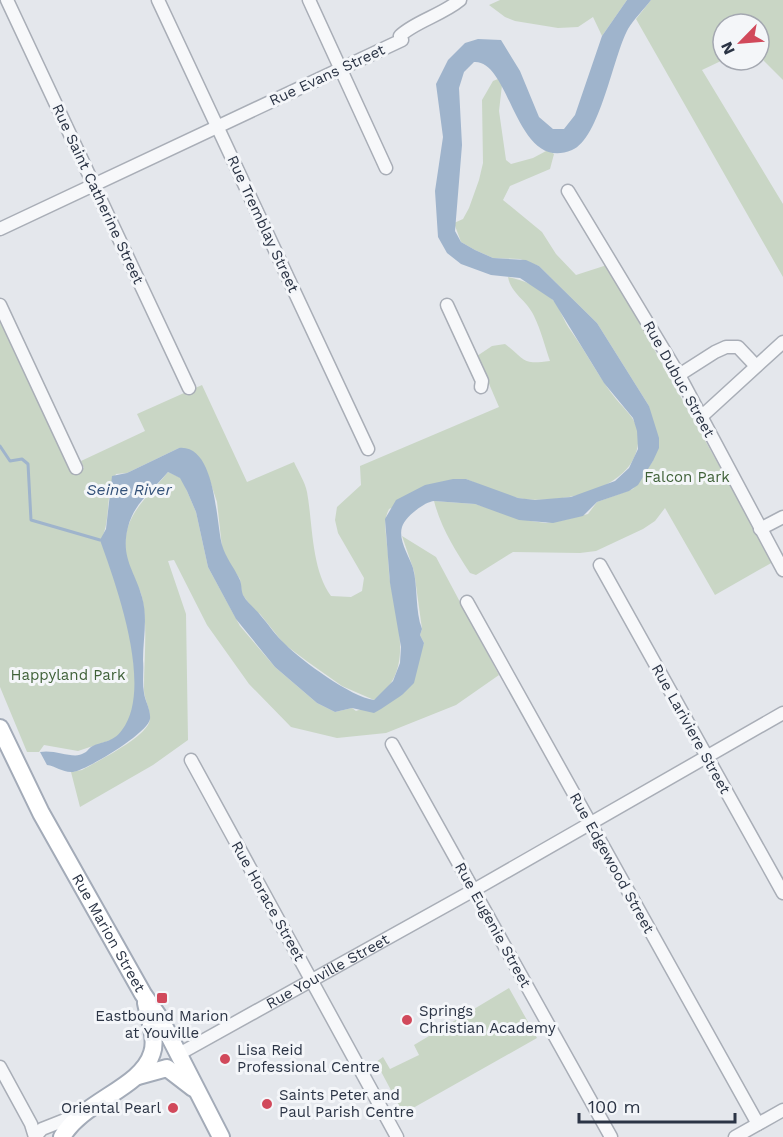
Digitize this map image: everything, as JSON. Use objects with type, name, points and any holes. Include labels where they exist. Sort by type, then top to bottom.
[{"type":"main road","name":"Rue Marion Street","points":[[0,728],[41,813],[179,1054],[221,1137]]},
{"type":"main road","points":[[138,1076],[153,1053],[152,1031],[143,994]]},
{"type":"main road","points":[[62,1137],[84,1112],[138,1076],[167,1068],[196,1090]]},
{"type":"street","name":"Rue Saint Catherine Street","points":[[8,0],[189,388]]},
{"type":"street","name":"Rue Tremblay Street","points":[[158,0],[368,448]]},
{"type":"street","points":[[309,0],[386,168]]},
{"type":"street","name":"Rue Evans Street","points":[[0,229],[402,40],[400,36],[407,29],[434,18],[460,0]]},
{"type":"street","name":"Rue Dubuc Street","points":[[568,191],[679,375],[783,570]]},
{"type":"street","points":[[0,305],[76,468]]},
{"type":"street","points":[[447,305],[482,381],[481,387]]},
{"type":"street","points":[[701,417],[783,342]]},
{"type":"street","points":[[679,375],[726,347],[738,347],[756,366]]},
{"type":"street","points":[[760,529],[783,517]]},
{"type":"street","name":"Rue Lariviere Street","points":[[600,565],[783,893]]},
{"type":"street","name":"Rue Edgewood Street","points":[[467,602],[758,1124]]},
{"type":"street","points":[[590,823],[783,713]]},
{"type":"street","name":"Rue Eugenie Street","points":[[392,744],[611,1137]]},
{"type":"street","name":"Rue Horace Street","points":[[191,760],[397,1137]]},
{"type":"street","name":"Rue Youville Street","points":[[179,1054],[590,823]]},
{"type":"street","points":[[0,1067],[31,1124],[35,1137]]},
{"type":"street","points":[[735,1137],[783,1110]]},
{"type":"street","points":[[35,1137],[42,1129],[84,1112]]},
{"type":"green space","points":[[500,0],[627,0],[602,36],[593,17],[578,27],[558,28],[515,21],[505,17],[489,5]]},
{"type":"green space","points":[[651,0],[783,0],[783,80],[771,68],[771,12],[711,12],[711,66],[702,70],[783,204],[783,277],[636,19]]},
{"type":"green space","name":"Falcon Park","points":[[498,79],[502,85],[499,111],[506,160],[511,164],[533,158],[548,150],[554,154],[550,169],[510,186],[503,200],[542,232],[556,254],[576,275],[607,265],[773,562],[715,595],[665,508],[655,521],[643,529],[596,551],[580,553],[513,552],[476,575],[470,573],[440,520],[434,501],[475,504],[531,521],[546,523],[588,514],[597,502],[633,489],[653,461],[649,406],[597,323],[539,266],[520,259],[493,258],[461,242],[454,223],[463,219],[479,180],[483,163],[482,100],[493,81]]},
{"type":"green space","name":"Happyland Park","points":[[508,277],[532,285],[552,299],[604,383],[633,419],[638,433],[636,452],[628,468],[596,490],[576,496],[535,500],[518,498],[466,479],[389,509],[386,517],[386,531],[389,576],[399,633],[399,663],[395,676],[387,689],[374,700],[342,686],[284,644],[242,594],[240,579],[228,562],[222,547],[217,502],[203,465],[179,448],[127,473],[116,474],[110,489],[102,538],[130,620],[137,698],[126,735],[78,751],[44,745],[39,752],[27,752],[0,687],[0,318],[72,473],[84,468],[81,461],[145,431],[137,414],[202,385],[247,482],[294,462],[307,492],[316,559],[324,585],[331,596],[351,597],[362,591],[364,578],[338,533],[335,520],[337,507],[361,485],[360,466],[499,407],[477,356],[492,346],[505,344],[529,362],[550,361],[534,316],[512,288]]},
{"type":"green space","points":[[168,472],[181,478],[196,512],[208,567],[240,626],[275,667],[317,703],[335,712],[352,708],[356,711],[402,695],[424,643],[420,635],[422,629],[414,571],[402,536],[436,557],[499,675],[456,705],[386,733],[337,738],[291,727],[249,684],[207,625],[174,560],[168,561],[186,614],[188,740],[153,765],[80,807],[71,772],[82,770],[119,749],[138,736],[149,723],[150,714],[144,692],[144,608],[141,593],[127,563],[125,547],[126,534],[135,512]]},
{"type":"green space","points":[[509,988],[537,1038],[406,1112],[402,1111],[376,1062],[383,1057],[390,1069],[419,1055],[414,1045]]},
{"type":"water","name":"Seine River","points":[[627,0],[651,0],[628,29],[598,114],[582,143],[572,150],[553,153],[538,146],[526,132],[497,78],[486,66],[474,62],[464,72],[459,88],[462,145],[455,231],[461,242],[493,258],[526,260],[539,266],[597,323],[649,406],[659,438],[659,448],[638,485],[629,491],[597,502],[583,516],[553,523],[519,520],[475,504],[434,501],[415,511],[404,523],[401,532],[415,575],[418,615],[422,629],[420,635],[424,643],[414,683],[402,695],[374,713],[352,708],[335,712],[317,703],[275,667],[236,619],[208,567],[196,512],[187,491],[180,478],[168,472],[135,511],[126,538],[129,564],[144,605],[143,685],[150,719],[139,733],[103,758],[80,770],[69,772],[47,765],[40,752],[80,755],[91,747],[111,740],[122,730],[131,712],[134,689],[129,636],[115,583],[100,540],[106,529],[112,476],[127,473],[179,448],[191,450],[200,458],[207,471],[216,504],[222,545],[240,580],[245,598],[282,641],[303,660],[340,685],[374,700],[393,681],[400,663],[401,647],[390,583],[385,519],[396,500],[425,485],[453,479],[466,479],[518,498],[535,500],[571,497],[615,481],[629,468],[638,449],[637,431],[633,418],[604,383],[553,300],[520,278],[491,275],[461,264],[447,253],[438,237],[435,191],[443,137],[436,84],[448,60],[465,43],[478,39],[501,40],[520,71],[539,117],[553,129],[564,129],[575,115],[602,36]]},
{"type":"waterway","points":[[0,446],[10,461],[22,459],[28,464],[31,520],[100,540]]},
{"type":"place","name":"Eastbound Marion at Youville","points":[[162,998]]},
{"type":"place","name":"Springs Christian Academy","points":[[407,1020]]},
{"type":"place","name":"Lisa Reid Professional Centre","points":[[225,1059]]},
{"type":"place","name":"Saints Peter and Paul Parish Centre","points":[[267,1104]]},
{"type":"place","name":"Oriental Pearl","points":[[173,1108]]}]
